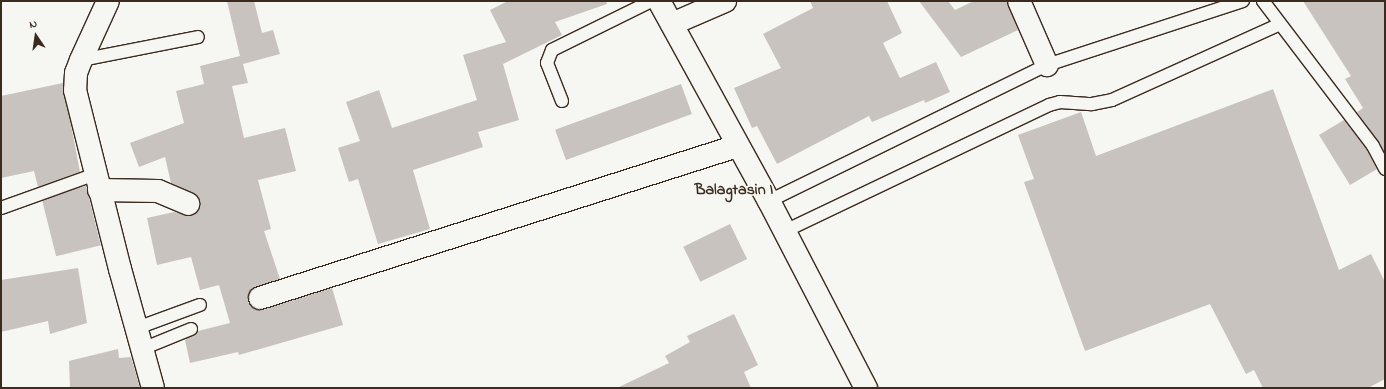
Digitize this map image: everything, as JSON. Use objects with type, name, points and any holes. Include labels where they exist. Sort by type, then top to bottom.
[{"type":"street","points":[[108,1],[80,60],[76,73],[75,90],[153,388]]},
{"type":"street","points":[[659,1],[737,146],[769,201],[866,388]]},
{"type":"street","points":[[672,24],[725,1]]},
{"type":"street","points":[[1019,1],[1047,65]]},
{"type":"street","points":[[260,298],[737,146]]},
{"type":"street","points":[[98,182],[158,191],[188,204]]},
{"type":"lane","points":[[562,101],[547,63],[552,50],[652,1]]},
{"type":"lane","points":[[769,201],[1047,65],[1243,1]]},
{"type":"lane","points":[[1263,1],[1373,146],[1385,169]]},
{"type":"lane","points":[[785,231],[1050,105],[1060,102],[1092,104],[1112,100],[1280,24]]},
{"type":"lane","points":[[80,60],[198,37]]},
{"type":"lane","points":[[1,208],[98,182]]},
{"type":"lane","points":[[139,338],[200,305]]},
{"type":"lane","points":[[139,338],[191,329]]},
{"type":"building","points":[[227,1],[254,1],[262,33],[273,30],[280,54],[243,64],[248,83],[232,86],[244,138],[285,128],[296,171],[258,180],[271,229],[264,231],[280,279],[251,289],[248,302],[252,307],[263,310],[332,288],[343,325],[239,355],[238,352],[190,363],[185,340],[198,331],[230,323],[219,285],[200,290],[191,257],[157,265],[147,218],[174,212],[190,216],[199,209],[200,202],[193,193],[171,183],[165,157],[139,167],[130,143],[184,123],[176,91],[204,84],[200,66],[240,56]]},
{"type":"building","points":[[508,1],[606,1],[607,4],[555,22],[562,35],[503,64],[519,120],[478,132],[483,147],[413,170],[430,229],[378,244],[358,179],[349,182],[338,148],[360,141],[346,102],[379,90],[392,128],[477,100],[463,55],[506,42],[490,10]]},
{"type":"building","points":[[810,1],[887,1],[902,33],[883,43],[900,78],[936,62],[950,92],[925,103],[924,100],[872,122],[869,116],[777,164],[757,126],[752,128],[734,88],[781,68],[763,34],[813,8]]},
{"type":"building","points":[[919,1],[948,1],[955,10],[974,1],[1007,1],[1018,30],[961,57]]},
{"type":"building","points":[[1303,1],[1385,1],[1385,153],[1357,112],[1363,108],[1345,79],[1351,76]]},
{"type":"building","points":[[63,83],[80,172],[38,187],[34,171],[1,178],[1,96]]},
{"type":"building","points":[[681,84],[692,114],[566,160],[555,130]]},
{"type":"building","points":[[1273,89],[1339,270],[1371,254],[1385,282],[1385,379],[1368,388],[1263,388],[1254,370],[1246,374],[1210,304],[1085,351],[1024,182],[1034,179],[1018,135],[1081,112],[1096,156]]},
{"type":"building","points":[[1344,120],[1367,150],[1377,169],[1350,185],[1319,135]]},
{"type":"building","points":[[86,186],[101,245],[56,256],[41,197]]},
{"type":"building","points":[[730,224],[747,259],[700,282],[683,247]]},
{"type":"building","points":[[78,268],[87,323],[50,334],[48,321],[1,332],[1,280]]},
{"type":"building","points":[[734,314],[758,365],[744,372],[751,388],[617,388],[669,363],[665,356],[690,342],[687,336]]},
{"type":"building","points":[[118,349],[119,358],[131,357],[140,388],[70,388],[69,361]]},
{"type":"district","name":"Balagtasin I","points":[[734,190]]}]
